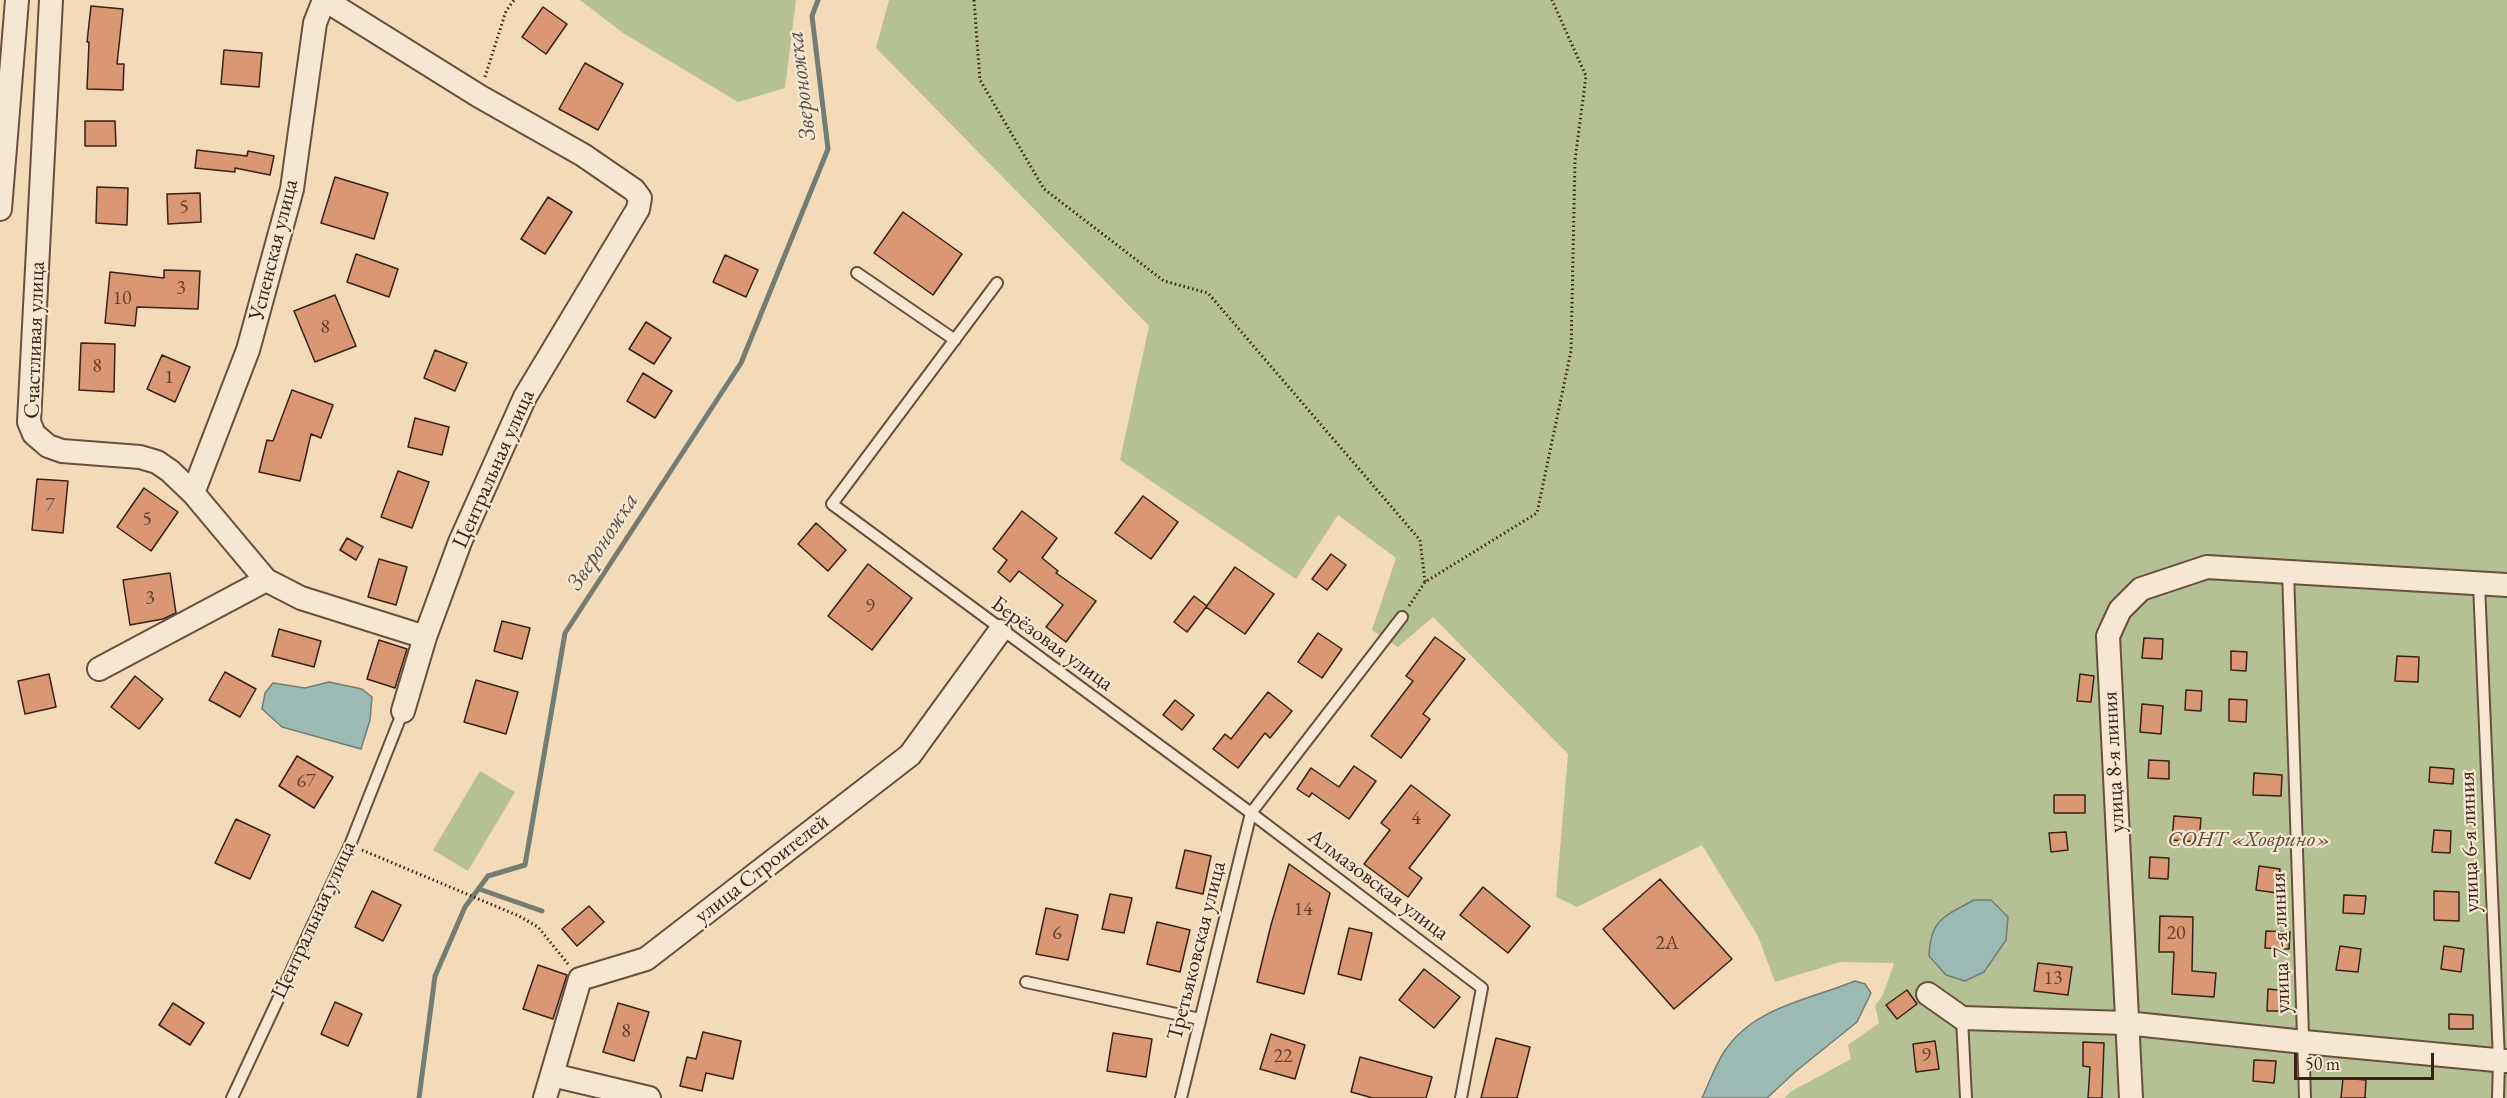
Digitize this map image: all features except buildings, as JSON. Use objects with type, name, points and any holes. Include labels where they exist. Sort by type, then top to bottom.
[{"type":"street","points":[[0,209],[17,0]]},
{"type":"street","name":"Счастливая улица","points":[[51,0],[30,422],[34,434],[48,446],[62,451],[140,458],[157,462],[193,493],[266,580],[300,598],[425,638]]},
{"type":"street","name":"Успенская улица","points":[[193,493],[248,350],[292,189],[315,23],[325,0]]},
{"type":"street","name":"Центральная улица","points":[[325,0],[479,96],[617,178],[638,194],[640,204],[525,397],[460,542],[425,638],[403,711]]},
{"type":"street","name":"улица 8-я линия","points":[[2130,1098],[2108,636],[2120,610],[2141,589],[2207,567],[2288,570],[2507,585]]},
{"type":"street","points":[[99,669],[266,580]]},
{"type":"street","name":"улица Строителей","points":[[580,979],[646,959],[910,755],[1000,631]]},
{"type":"street","points":[[545,1098],[580,979]]},
{"type":"street","points":[[1928,994],[1962,1018],[2127,1023],[2503,1060]]},
{"type":"street","points":[[552,1076],[649,1098]]},
{"type":"lane","points":[[858,273],[955,340],[997,283]]},
{"type":"lane","name":"Берёзовая улица","points":[[955,340],[832,504],[1000,631],[1251,813]]},
{"type":"lane","name":"улица 7-я линия","points":[[2288,570],[2305,1098]]},
{"type":"lane","name":"улица 6-я линия","points":[[2479,584],[2503,1060],[2498,1098]]},
{"type":"lane","points":[[1251,813],[1402,617]]},
{"type":"lane","name":"Центральная улица","points":[[232,1098],[350,845],[403,711]]},
{"type":"lane","name":"Алмазовская улица","points":[[1251,813],[1482,988],[1461,1098]]},
{"type":"lane","name":"Третьяковская улица","points":[[1181,1098],[1251,813]]},
{"type":"lane","points":[[1026,982],[1200,1019]]},
{"type":"lane","points":[[1962,1018],[1965,1098]]},
{"type":"path","points":[[479,96],[506,11],[514,0]]},
{"type":"path","points":[[974,0],[980,80],[1044,189],[1164,281],[1208,293],[1420,540],[1425,582]]},
{"type":"path","points":[[1402,617],[1425,582],[1537,513],[1571,351],[1575,160],[1586,76],[1552,0]]},
{"type":"path","points":[[350,845],[519,916],[538,927],[580,979]]},
{"type":"green space","points":[[580,0],[796,0],[785,88],[738,102],[623,33]]},
{"type":"green space","name":"СОНТ «Ховрино»","points":[[889,0],[2507,0],[2507,1098],[1785,1098],[1790,1092],[1851,1059],[1848,1045],[1879,1023],[1875,1006],[1883,995],[1894,963],[1840,962],[1775,982],[1758,936],[1702,845],[1577,907],[1556,897],[1568,754],[1433,617],[1398,647],[1372,630],[1396,558],[1338,515],[1296,579],[1120,460],[1149,326],[876,48]]},
{"type":"green space","points":[[480,771],[515,792],[468,871],[433,850]]},
{"type":"water","points":[[329,682],[362,689],[372,697],[370,720],[361,749],[282,727],[262,709],[265,693],[273,683],[305,688]]},
{"type":"water","points":[[1974,900],[1991,900],[2008,917],[2006,940],[1984,972],[1965,981],[1946,975],[1929,956],[1930,944],[1932,934],[1941,920]]},
{"type":"water","points":[[1855,981],[1865,984],[1871,993],[1857,1022],[1767,1098],[1702,1098],[1724,1052],[1750,1025],[1783,1007]]},
{"type":"waterway","name":"Звероножка","points":[[419,1098],[435,976],[465,907],[488,876],[525,865],[565,633],[741,363],[828,149],[812,16],[818,0]]},
{"type":"waterway","points":[[479,889],[542,911]]}]
